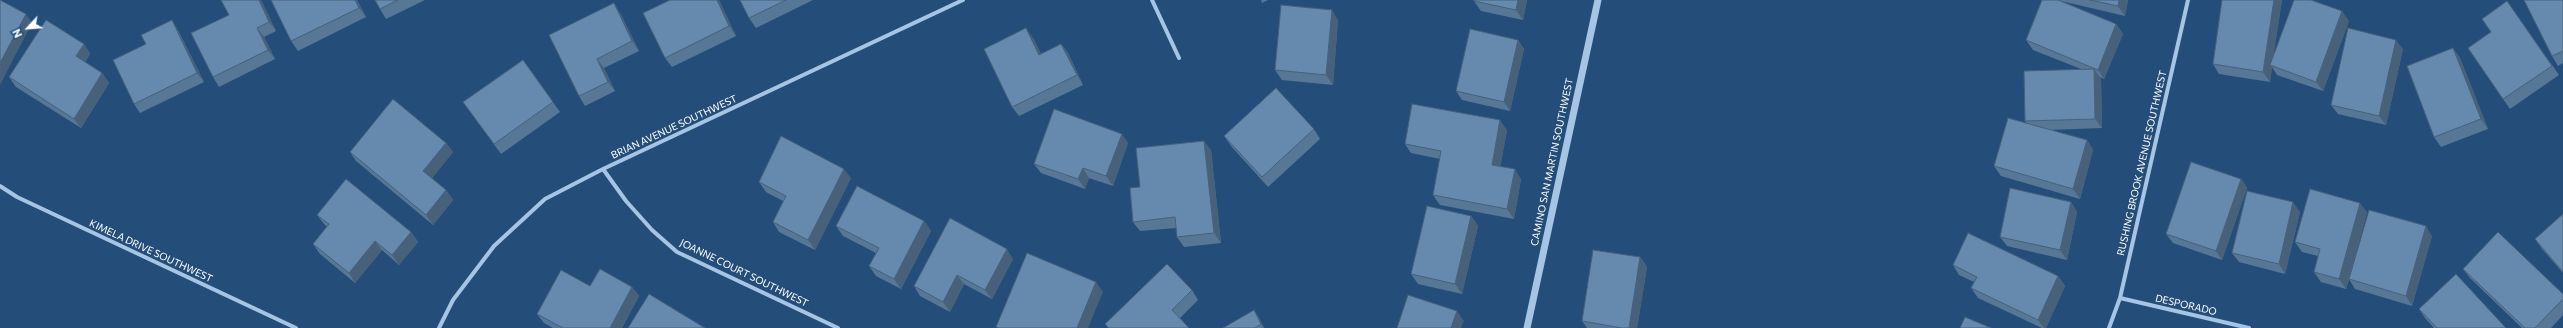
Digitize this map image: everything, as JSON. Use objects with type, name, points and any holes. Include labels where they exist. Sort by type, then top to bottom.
[{"type":"street","name":"BRIAN AVENUE SOUTHWEST","points":[[439,328],[453,300],[494,246],[546,199],[603,169],[963,0]]},
{"type":"street","points":[[1152,0],[1179,58]]},
{"type":"street","name":"CAMINO SAN MARTIN SOUTHWEST","points":[[1527,328],[1598,0]]},
{"type":"street","name":"RUSHING BROOK AVENUE SOUTHWEST","points":[[2109,328],[2120,298],[2188,0]]},
{"type":"street","name":"JOANNE COURT SOUTHWEST","points":[[603,169],[631,207],[652,230],[677,252],[838,328]]},
{"type":"street","name":"KIMELA DRIVE SOUTHWEST","points":[[0,186],[17,197],[296,328]]},
{"type":"street","name":"DESPORADO","points":[[2120,298],[2250,328]]},
{"type":"building","points":[[0,0],[26,14],[0,63]]},
{"type":"building","points":[[221,0],[259,0],[269,22],[257,28],[268,50],[213,77],[191,33],[229,15]]},
{"type":"building","points":[[271,0],[355,0],[359,8],[291,41]]},
{"type":"building","points":[[375,0],[398,0],[380,9]]},
{"type":"building","points":[[670,0],[717,0],[729,26],[665,58],[643,13]]},
{"type":"building","points":[[740,0],[786,0],[749,18]]},
{"type":"building","points":[[1474,0],[1518,0],[1516,10]]},
{"type":"building","points":[[2042,0],[2058,0],[2116,24],[2098,70],[2026,40]]},
{"type":"building","points":[[2090,0],[2119,0],[2118,6]]},
{"type":"building","points":[[2222,0],[2274,0],[2263,72],[2213,64]]},
{"type":"building","points":[[2294,0],[2311,0],[2342,11],[2316,82],[2270,65]]},
{"type":"building","points":[[2524,0],[2563,0],[2563,51],[2552,56]]},
{"type":"building","points":[[2507,1],[2552,66],[2503,99],[2468,48],[2491,32],[2482,19]]},
{"type":"building","points":[[614,3],[632,41],[597,59],[608,82],[579,96],[549,35]]},
{"type":"building","points":[[1281,5],[1332,10],[1326,75],[1275,70]]},
{"type":"building","points":[[46,20],[84,44],[76,56],[102,73],[74,119],[9,77]]},
{"type":"building","points":[[172,20],[197,73],[134,104],[113,60],[146,44],[141,35]]},
{"type":"building","points":[[1026,28],[1039,55],[1061,44],[1077,75],[1012,107],[984,49]]},
{"type":"building","points":[[2348,28],[2396,40],[2379,116],[2331,105]]},
{"type":"building","points":[[1470,29],[1518,40],[1504,102],[1456,91]]},
{"type":"building","points":[[2453,48],[2481,119],[2434,137],[2407,66]]},
{"type":"building","points":[[523,60],[553,102],[494,144],[463,102]]},
{"type":"building","points":[[2094,69],[2095,119],[2025,121],[2024,71]]},
{"type":"building","points":[[1276,88],[1314,129],[1262,177],[1224,136]]},
{"type":"building","points":[[393,99],[446,143],[423,171],[446,190],[426,215],[350,152]]},
{"type":"building","points":[[1412,104],[1500,120],[1492,165],[1515,169],[1507,209],[1433,195],[1441,151],[1405,144]]},
{"type":"building","points":[[1054,109],[1122,134],[1106,176],[1083,168],[1078,179],[1034,164]]},
{"type":"building","points":[[2008,118],[2087,140],[2073,189],[1994,166]]},
{"type":"building","points":[[781,136],[844,169],[808,240],[773,222],[786,196],[759,182]]},
{"type":"building","points":[[1204,141],[1214,233],[1177,237],[1175,217],[1133,222],[1130,188],[1140,187],[1136,148]]},
{"type":"building","points":[[2191,162],[2241,179],[2216,251],[2166,234]]},
{"type":"building","points":[[346,179],[411,232],[392,255],[375,241],[349,273],[313,244],[329,224],[317,215]]},
{"type":"building","points":[[857,186],[924,221],[894,279],[869,266],[879,248],[836,226]]},
{"type":"building","points":[[2010,188],[2071,202],[2060,250],[2000,237]]},
{"type":"building","points":[[2310,189],[2360,203],[2339,279],[2314,272],[2320,249],[2295,242]]},
{"type":"building","points":[[2247,191],[2293,202],[2279,264],[2232,253]]},
{"type":"building","points":[[1427,206],[1471,216],[1455,284],[1411,274]]},
{"type":"building","points":[[2369,210],[2426,226],[2406,296],[2349,279]]},
{"type":"building","points":[[2563,214],[2563,272],[2535,239]]},
{"type":"building","points":[[950,218],[1007,249],[985,290],[957,275],[943,302],[914,286]]},
{"type":"building","points":[[2498,232],[2563,294],[2563,299],[2535,328],[2525,328],[2463,269]]},
{"type":"building","points":[[1968,233],[2058,276],[2038,320],[1971,288],[1977,277],[1953,265]]},
{"type":"building","points":[[1593,250],[1640,257],[1629,328],[1582,321]]},
{"type":"building","points":[[1027,253],[1096,282],[1077,328],[996,327]]},
{"type":"building","points":[[1167,264],[1192,290],[1172,310],[1189,328],[1109,328],[1105,324]]},
{"type":"building","points":[[600,269],[632,287],[610,328],[563,328],[537,314],[561,270],[590,286]]},
{"type":"building","points":[[2456,274],[2506,328],[2437,328],[2419,309]]},
{"type":"building","points":[[649,294],[705,328],[628,328]]},
{"type":"building","points":[[1408,295],[1457,311],[1451,328],[1397,328]]},
{"type":"building","points":[[1254,310],[1261,324],[1255,328],[1223,328]]},
{"type":"building","points":[[1965,317],[1991,328],[1960,328]]}]
